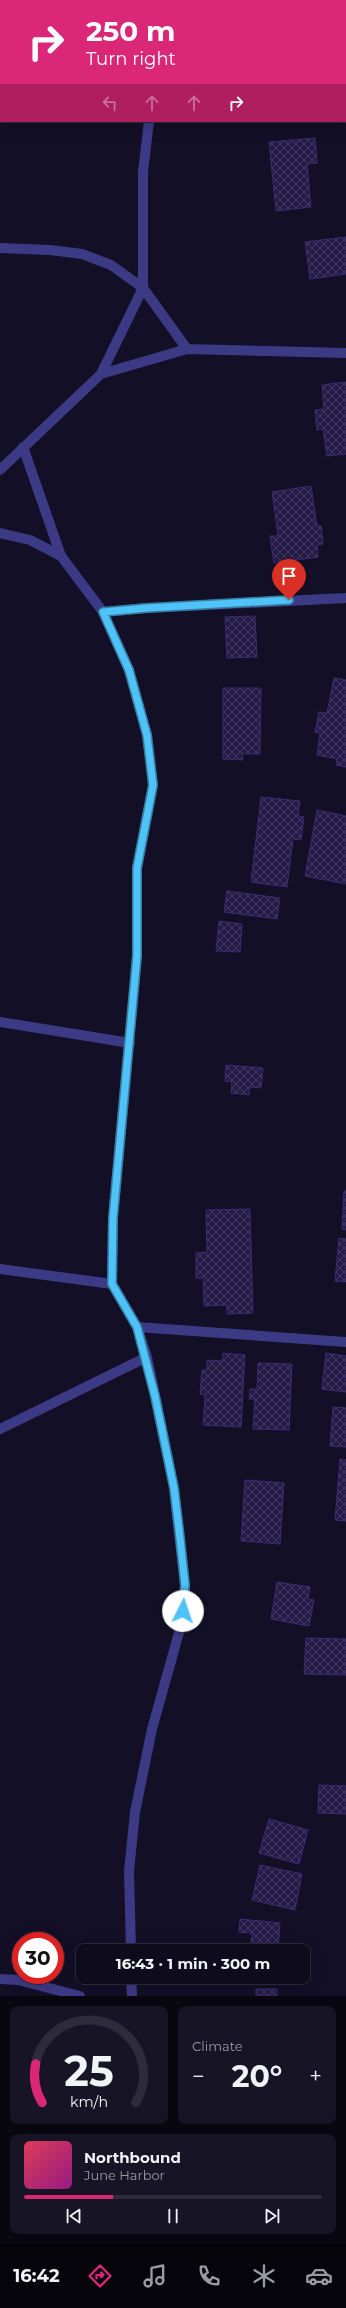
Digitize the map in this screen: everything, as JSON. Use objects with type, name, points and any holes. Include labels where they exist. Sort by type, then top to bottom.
[{"type":"street","points":[[0,470],[101,374],[143,288],[143,172],[149,122]]},
{"type":"street","points":[[0,248],[50,250],[82,254],[111,265],[143,288],[187,349]]},
{"type":"street","points":[[101,374],[187,349],[346,353]]},
{"type":"street","points":[[23,447],[61,556],[103,612],[129,670],[147,735],[153,785],[137,868],[137,956],[113,1218],[112,1284],[137,1327],[147,1357],[174,1488],[185,1585],[180,1629],[152,1729],[135,1812],[129,1871],[131,1944]]},
{"type":"street","points":[[0,533],[30,540],[61,556]]},
{"type":"street","points":[[103,612],[147,608],[346,598]]},
{"type":"street","points":[[0,1022],[130,1042]]},
{"type":"street","points":[[0,1269],[112,1284]]},
{"type":"street","points":[[137,1327],[346,1342]]},
{"type":"street","points":[[0,1429],[147,1357]]},
{"type":"street","points":[[0,1979],[18,1980],[80,1996]]},
{"type":"street","points":[[131,1984],[132,1996]]},
{"type":"building","points":[[315,138],[317,163],[307,164],[311,207],[276,211],[269,142]]},
{"type":"building","points":[[346,237],[346,274],[310,279],[305,242]]},
{"type":"building","points":[[346,382],[346,454],[327,456],[323,429],[317,430],[315,410],[324,409],[322,385]]},
{"type":"building","points":[[311,486],[317,526],[321,526],[323,544],[317,545],[318,557],[274,563],[270,536],[278,536],[272,492]]},
{"type":"building","points":[[255,616],[257,657],[227,658],[225,617]]},
{"type":"building","points":[[334,678],[346,680],[346,767],[336,765],[337,759],[317,755],[320,733],[315,732],[319,712],[327,713]]},
{"type":"building","points":[[223,688],[261,688],[260,754],[242,754],[243,760],[223,759]]},
{"type":"building","points":[[261,797],[300,801],[298,816],[304,817],[301,840],[293,839],[287,887],[251,882]]},
{"type":"building","points":[[317,810],[346,816],[346,884],[305,876]]},
{"type":"building","points":[[227,891],[280,898],[277,919],[224,912]]},
{"type":"building","points":[[219,921],[242,924],[240,952],[216,951]]},
{"type":"building","points":[[226,1065],[263,1068],[261,1088],[250,1087],[249,1095],[231,1093],[232,1082],[225,1081]]},
{"type":"building","points":[[344,1191],[346,1191],[346,1230],[342,1229]]},
{"type":"building","points":[[250,1209],[253,1313],[227,1314],[227,1305],[204,1306],[203,1278],[196,1278],[196,1253],[207,1252],[206,1210]]},
{"type":"building","points":[[339,1238],[346,1239],[346,1282],[335,1281]]},
{"type":"building","points":[[223,1353],[245,1355],[241,1427],[203,1425],[205,1395],[200,1394],[202,1370],[207,1370],[207,1360],[222,1361]]},
{"type":"building","points":[[326,1353],[346,1356],[346,1392],[322,1389]]},
{"type":"building","points":[[258,1363],[292,1364],[289,1430],[253,1429],[255,1399],[249,1399],[250,1389],[257,1389]]},
{"type":"building","points":[[333,1407],[346,1408],[346,1447],[330,1446]]},
{"type":"building","points":[[340,1459],[346,1460],[346,1521],[335,1520]]},
{"type":"building","points":[[245,1480],[284,1483],[280,1544],[241,1541]]},
{"type":"building","points":[[277,1582],[310,1587],[308,1599],[314,1600],[309,1626],[271,1619]]},
{"type":"building","points":[[306,1638],[346,1639],[346,1675],[304,1674]]},
{"type":"building","points":[[319,1785],[346,1786],[346,1814],[318,1813]]},
{"type":"building","points":[[269,1819],[308,1830],[299,1864],[259,1853]]},
{"type":"building","points":[[260,1865],[302,1874],[295,1910],[252,1900]]},
{"type":"building","points":[[240,1919],[280,1923],[278,1944],[251,1944],[252,1933],[239,1932]]},
{"type":"building","points":[[256,1989],[277,1989],[277,1996],[256,1996]]},
{"type":"route","points":[[183,1611],[185,1585],[174,1488],[147,1357],[137,1327],[112,1284],[113,1218],[137,956],[137,868],[153,785],[147,735],[129,670],[103,612],[289,600]]}]
